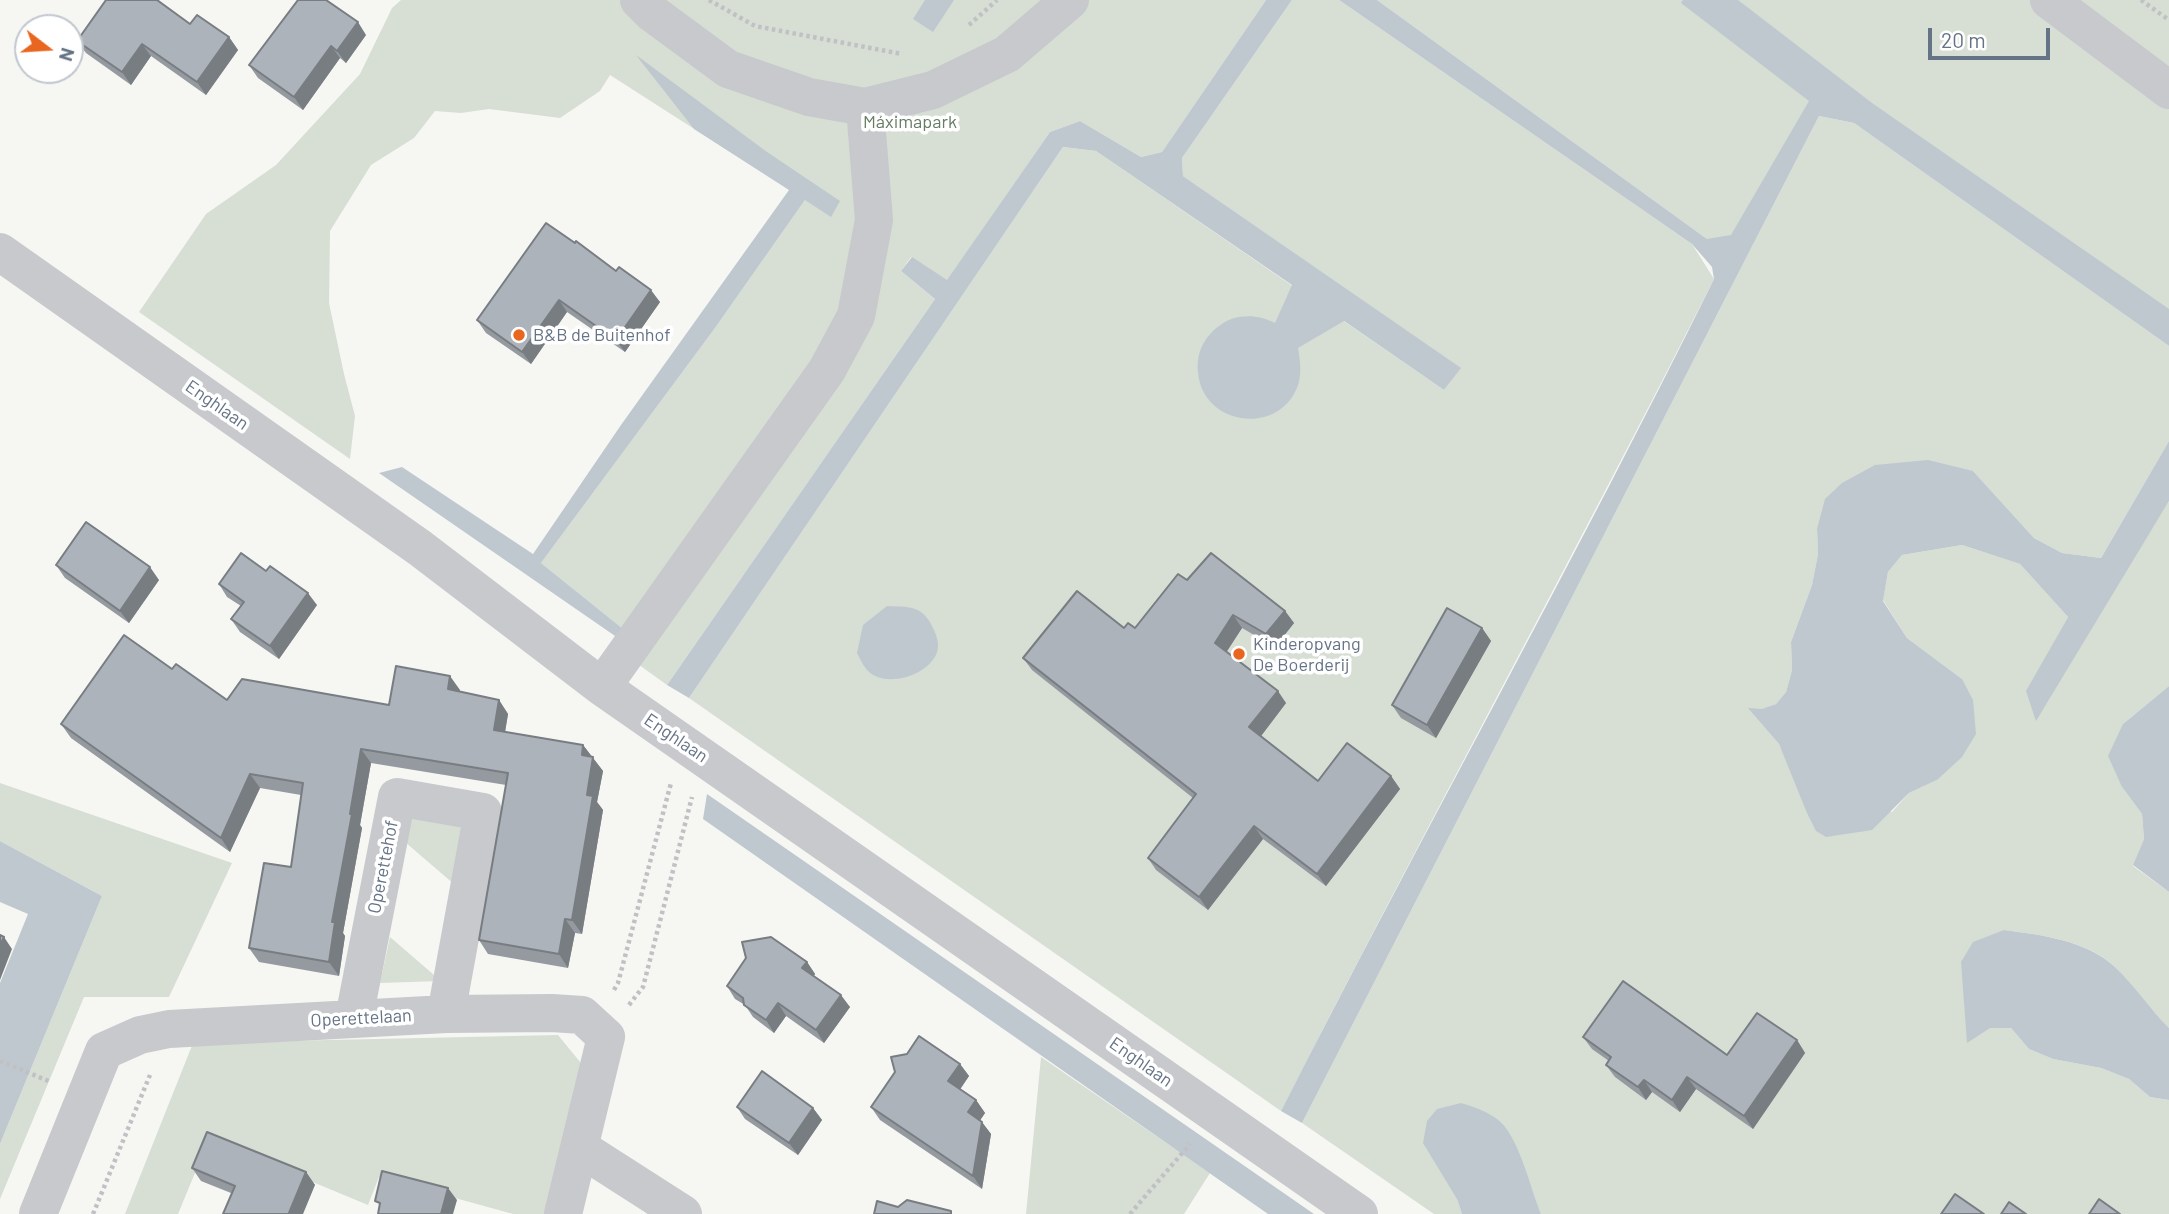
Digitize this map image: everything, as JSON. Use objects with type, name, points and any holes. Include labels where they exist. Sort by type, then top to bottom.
[{"type":"street","points":[[639,0],[652,13],[727,69],[809,97],[865,107],[933,90],[1007,54],[1070,0]]},
{"type":"street","points":[[2049,0],[2169,90]]},
{"type":"street","points":[[602,687],[827,370],[856,316],[874,220],[865,107]]},
{"type":"street","name":"Enghlaan","points":[[0,252],[420,548],[602,687],[1359,1214]]},
{"type":"street","name":"Operettehof","points":[[354,1018],[397,797],[483,812],[446,1014]]},
{"type":"street","name":"Operettelaan","points":[[38,1214],[104,1051],[140,1035],[169,1029],[354,1018],[552,1013],[582,1015],[600,1031]]},
{"type":"street","points":[[564,1214],[580,1148],[600,1031]]},
{"type":"street","points":[[580,1148],[683,1214]]},
{"type":"path","points":[[709,0],[755,26],[908,55]]},
{"type":"path","points":[[969,25],[997,0]]},
{"type":"path","points":[[2141,0],[2169,20]]},
{"type":"path","points":[[600,1031],[643,987],[692,749]]},
{"type":"path","points":[[600,1031],[618,983],[692,749]]},
{"type":"path","points":[[93,1214],[169,1029]]},
{"type":"path","points":[[0,1061],[86,1097]]},
{"type":"path","points":[[1130,1214],[1216,1115]]},
{"type":"green space","name":"Máximapark","points":[[401,0],[1266,0],[1162,152],[1141,157],[1080,121],[1050,132],[947,281],[911,257],[901,271],[935,299],[667,685],[635,662],[623,630],[541,563],[715,328],[805,200],[610,75],[600,91],[560,118],[489,109],[461,113],[435,111],[414,138],[371,165],[330,231],[329,303],[355,416],[350,459],[139,312],[206,214],[276,165],[360,74],[392,8]]},
{"type":"green space","points":[[1292,0],[1339,0],[1692,244],[1714,279],[1281,1111],[689,698],[1063,147],[1096,151],[1444,390],[1460,368],[1183,176],[1182,158]]},
{"type":"green space","points":[[1377,0],[2169,0],[2169,328],[1822,95],[1738,242],[1707,239]]},
{"type":"green space","points":[[1819,116],[1854,123],[2169,346],[2169,441],[2101,558],[2062,553],[2034,538],[1973,471],[1817,529],[1818,554],[1812,585],[1791,642],[1792,670],[1786,692],[1776,704],[1753,713],[1779,744],[1792,772],[1892,812],[1909,793],[1937,780],[1962,679],[1907,638],[1883,600],[1888,572],[1902,555],[1962,545],[2020,564],[2068,617],[2027,691],[2129,565],[2169,501],[2169,686],[2123,724],[2122,787],[2142,814],[2144,839],[2133,866],[2169,892],[2169,1028],[2115,967],[2091,951],[2063,940],[2004,930],[1964,984],[1965,1011],[1990,1028],[2011,1028],[2029,1049],[2053,1059],[2101,1068],[2129,1079],[2150,1097],[2169,1100],[2169,1214],[1541,1214],[1533,1197],[1457,1199],[1462,1214],[1434,1214],[1302,1123]]},
{"type":"green space","points":[[0,783],[232,863],[169,997],[84,997],[0,1199],[0,1144],[102,896],[0,841]]},
{"type":"green space","points":[[408,816],[466,825],[455,885],[405,842]]},
{"type":"green space","points":[[390,937],[441,981],[380,983]]},
{"type":"green space","points":[[558,1035],[585,1068],[545,1214],[513,1214],[379,1177],[368,1205],[209,1139],[178,1214],[125,1214],[193,1043]]},
{"type":"green space","points":[[1041,1057],[1210,1173],[1184,1214],[1026,1214]]},
{"type":"shaded area","points":[[925,0],[954,0],[933,32],[913,19]]},
{"type":"shaded area","points":[[1266,0],[1292,0],[1182,158],[1183,176],[1461,368],[1444,390],[1344,321],[1298,348],[1298,385],[1289,402],[1260,418],[1227,414],[1213,404],[1203,390],[1198,372],[1198,358],[1205,340],[1225,322],[1239,317],[1261,318],[1275,323],[1292,285],[1096,151],[1063,147],[689,698],[667,685],[935,299],[901,271],[912,257],[947,280],[1050,132],[1080,121],[1141,157],[1162,152]]},
{"type":"shaded area","points":[[1339,0],[1377,0],[1707,239],[1731,235],[1809,101],[1681,3],[1683,0],[1738,0],[1872,103],[2169,309],[2169,346],[1854,123],[1819,116],[1302,1123],[1281,1111],[1608,488],[1714,279],[1712,267],[1692,244]]},
{"type":"shaded area","points":[[636,55],[767,152],[840,201],[831,217],[805,200],[715,328],[541,563],[624,630],[618,638],[379,473],[402,467],[533,554],[621,425],[789,190],[694,129]]},
{"type":"shaded area","points":[[2169,441],[2169,501],[2036,721],[2026,691],[2068,617],[2020,564],[1962,545],[1902,555],[1888,572],[1883,601],[1907,638],[1962,679],[1973,700],[1976,734],[1962,757],[1937,780],[1909,793],[1872,830],[1826,837],[1816,831],[1779,744],[1748,708],[1762,709],[1776,704],[1786,692],[1792,670],[1791,642],[1812,585],[1818,554],[1817,529],[1825,499],[1842,483],[1875,465],[1928,460],[1973,471],[2034,538],[2062,553],[2101,558]]},
{"type":"shaded area","points":[[887,606],[908,607],[924,614],[937,639],[938,649],[933,660],[917,673],[907,677],[885,679],[876,676],[867,669],[857,653],[863,625]]},
{"type":"shaded area","points":[[2169,686],[2169,892],[2133,865],[2144,839],[2142,814],[2122,787],[2108,756],[2123,724]]},
{"type":"shaded area","points":[[707,794],[1314,1214],[1268,1214],[703,819]]},
{"type":"shaded area","points":[[0,841],[102,896],[0,1144],[0,983],[28,914],[0,902]]},
{"type":"shaded area","points":[[2004,930],[2077,945],[2103,958],[2122,974],[2169,1028],[2169,1100],[2150,1097],[2129,1079],[2101,1068],[2053,1059],[2029,1049],[2011,1028],[1990,1028],[1967,1043],[1961,962],[1973,942]]},
{"type":"shaded area","points":[[1461,1103],[1489,1114],[1505,1127],[1518,1149],[1541,1214],[1462,1214],[1457,1199],[1423,1143],[1427,1121],[1437,1109]]},
{"type":"building","points":[[106,0],[157,0],[190,24],[197,15],[229,37],[197,82],[142,44],[122,72],[84,46],[84,31]]},
{"type":"building","points":[[298,0],[326,0],[358,22],[337,51],[331,46],[294,97],[249,65]]},
{"type":"building","points":[[546,223],[575,243],[576,241],[616,271],[619,267],[651,290],[616,340],[559,300],[522,352],[477,320]]},
{"type":"building","points":[[86,522],[150,567],[120,611],[56,565]]},
{"type":"building","points":[[241,553],[266,571],[270,566],[308,593],[270,646],[231,619],[244,602],[219,584]]},
{"type":"building","points":[[1211,553],[1285,611],[1266,634],[1233,615],[1215,643],[1278,691],[1249,727],[1318,781],[1347,743],[1391,776],[1317,874],[1254,826],[1199,897],[1148,858],[1196,794],[1023,658],[1077,591],[1124,628],[1128,623],[1135,628],[1178,574],[1187,580]]},
{"type":"building","points":[[1447,608],[1482,628],[1427,725],[1392,705]]},
{"type":"building","points":[[124,635],[172,669],[176,664],[227,700],[242,679],[389,705],[396,666],[450,676],[448,689],[499,700],[494,730],[583,745],[582,755],[593,757],[587,795],[593,796],[572,920],[565,919],[559,954],[479,940],[508,773],[361,749],[332,922],[335,922],[329,962],[249,948],[264,863],[291,867],[303,783],[250,774],[221,838],[61,724]]},
{"type":"building","points":[[771,937],[807,962],[802,968],[841,995],[816,1030],[778,1003],[766,1020],[744,1005],[743,998],[727,986],[746,958],[742,942]]},
{"type":"building","points":[[1623,981],[1727,1055],[1757,1013],[1797,1040],[1744,1116],[1687,1077],[1672,1100],[1644,1080],[1638,1087],[1606,1065],[1611,1057],[1583,1037]]},
{"type":"building","points":[[919,1036],[960,1064],[948,1081],[976,1100],[968,1112],[982,1122],[973,1176],[871,1107],[895,1072],[891,1057],[907,1054]]},
{"type":"building","points":[[762,1071],[813,1108],[789,1143],[737,1107]]},
{"type":"building","points":[[207,1132],[306,1172],[290,1214],[223,1214],[235,1186],[192,1168]]},
{"type":"building","points":[[382,1171],[448,1188],[441,1214],[378,1214],[380,1203],[375,1201]]},
{"type":"building","points":[[1955,1194],[1984,1214],[1941,1214]]},
{"type":"building","points":[[2099,1199],[2120,1214],[2089,1214]]},
{"type":"building","points":[[907,1200],[951,1211],[951,1214],[874,1214],[877,1201],[898,1207]]},
{"type":"building","points":[[2009,1202],[2026,1214],[2001,1214]]},
{"type":"place","name":"B&B de Buitenhof","points":[[519,335]]},
{"type":"place","name":"Kinderopvang De Boerderij","points":[[1239,654]]}]
